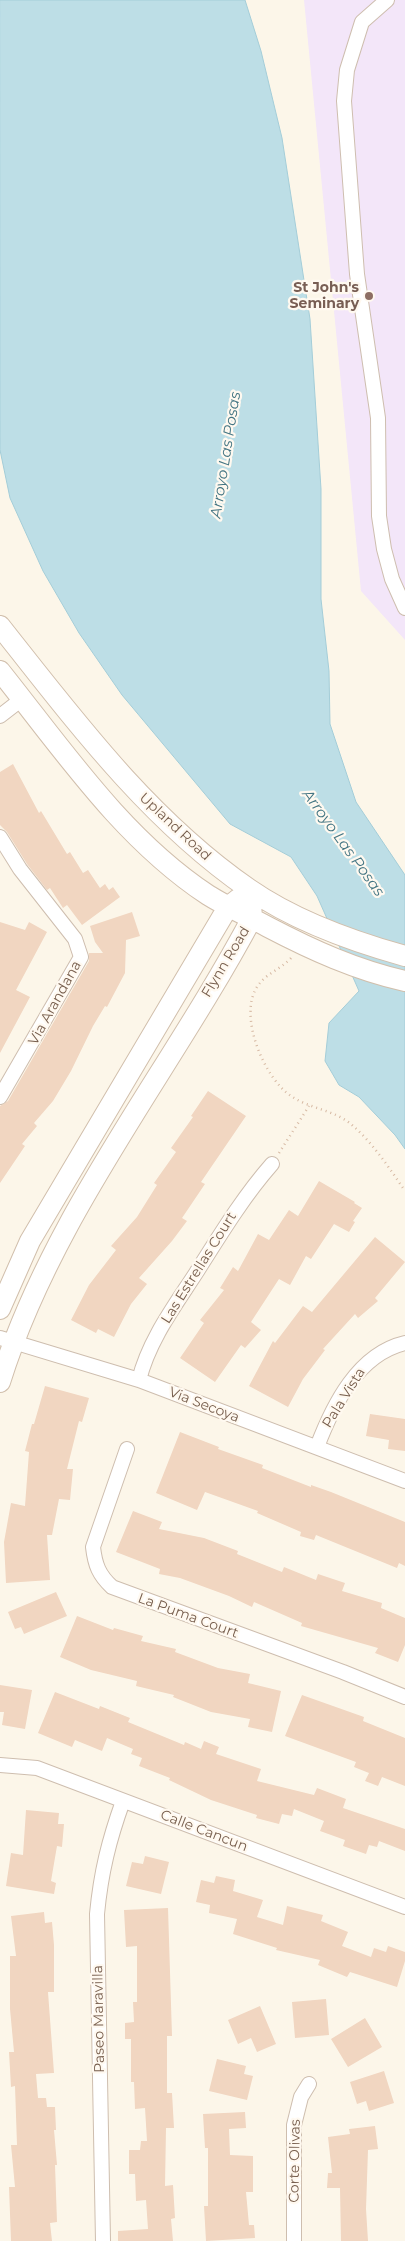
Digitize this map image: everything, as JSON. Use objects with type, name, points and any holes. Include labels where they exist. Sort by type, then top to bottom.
[{"type":"main road","name":"Upland Road","points":[[0,626],[88,736],[140,795],[202,854],[250,890],[316,925],[405,956]]},
{"type":"main road","points":[[0,672],[92,786],[132,830],[193,884],[228,907],[300,944],[359,968],[405,981]]},
{"type":"main road","name":"Flynn Road","points":[[0,1309],[30,1240],[228,907],[250,890]]},
{"type":"main road","name":"Flynn Road","points":[[0,1382],[6,1341],[58,1245],[252,918],[250,890]]},
{"type":"street","points":[[387,0],[362,22],[347,70],[344,101],[357,274],[378,418],[379,516],[384,549],[392,579],[405,608]]},
{"type":"street","points":[[0,716],[22,699]]},
{"type":"street","name":"Via Arandana","points":[[0,837],[20,869],[75,939],[81,957],[0,1097]]},
{"type":"street","name":"Las Estrellas Court","points":[[139,1380],[145,1356],[169,1315],[248,1191],[272,1164]]},
{"type":"street","name":"Via Secoya","points":[[6,1341],[139,1380],[405,1481]]},
{"type":"street","name":"Pala Vista","points":[[317,1447],[326,1423],[366,1363],[392,1346],[405,1343]]},
{"type":"street","name":"La Puma Court","points":[[127,1449],[93,1547],[96,1564],[102,1577],[112,1587],[344,1672],[405,1697]]},
{"type":"street","name":"Calle Cancun","points":[[0,1765],[37,1768],[405,1907]]},
{"type":"street","name":"Paseo Maravilla","points":[[103,2241],[97,1914],[100,1878],[107,1846],[122,1801]]},
{"type":"street","name":"Corte Olivas","points":[[294,2241],[294,2125],[301,2097],[309,2084]]},
{"type":"path","points":[[300,944],[288,961],[267,974],[256,988],[250,1001],[250,1015],[257,1048],[271,1074],[288,1095],[352,1125],[387,1165],[405,1191]]},
{"type":"path","points":[[272,1164],[290,1132],[310,1106]]},
{"type":"shaded area","name":"St John's Seminary","points":[[304,0],[405,0],[405,640],[361,591]]},
{"type":"water","name":"Arroyo Las Posas","points":[[0,0],[245,0],[261,51],[282,138],[310,319],[321,489],[321,599],[329,671],[330,724],[356,802],[405,875],[405,1149],[395,1135],[359,1097],[339,1085],[325,1061],[329,1023],[359,991],[317,896],[291,857],[230,824],[122,695],[79,633],[43,571],[10,498],[0,450]]},
{"type":"building","points":[[13,764],[39,813],[41,811],[67,854],[70,852],[83,873],[88,870],[100,888],[105,884],[109,890],[113,887],[120,897],[82,925],[67,905],[63,908],[50,888],[47,890],[27,864],[7,832],[0,825],[0,772]]},
{"type":"building","points":[[132,912],[140,936],[126,940],[125,973],[107,1007],[105,1006],[93,1026],[71,1071],[53,1101],[34,1123],[37,1126],[22,1144],[25,1146],[0,1183],[0,1106],[8,1101],[89,961],[89,953],[103,953],[95,942],[90,926]]},
{"type":"building","points":[[0,922],[25,930],[29,922],[47,932],[16,990],[30,997],[0,1053]]},
{"type":"building","points":[[208,1091],[246,1116],[201,1182],[205,1184],[182,1218],[187,1221],[139,1278],[147,1284],[131,1304],[114,1337],[98,1329],[96,1333],[71,1320],[89,1285],[116,1250],[111,1246],[137,1217],[157,1185],[154,1183],[176,1152],[171,1148],[193,1117],[191,1116]]},
{"type":"building","points":[[319,1181],[362,1208],[353,1221],[355,1222],[349,1232],[334,1224],[311,1259],[306,1256],[290,1285],[279,1279],[251,1322],[261,1330],[245,1348],[241,1345],[215,1382],[180,1358],[204,1323],[200,1320],[224,1290],[220,1288],[233,1267],[238,1271],[258,1234],[269,1240],[289,1210],[298,1216]]},
{"type":"building","points":[[375,1237],[405,1262],[375,1298],[378,1301],[358,1318],[355,1314],[323,1349],[325,1350],[303,1379],[288,1407],[249,1386],[273,1341],[275,1343],[303,1306],[312,1312]]},
{"type":"building","points":[[45,1386],[89,1398],[82,1422],[79,1421],[67,1469],[73,1469],[70,1500],[59,1499],[52,1535],[47,1535],[50,1580],[6,1583],[4,1542],[11,1503],[25,1506],[29,1452],[25,1451]]},
{"type":"building","points":[[370,1414],[405,1419],[405,1451],[388,1449],[389,1440],[366,1436]]},
{"type":"building","points":[[180,1432],[219,1447],[218,1449],[263,1465],[262,1468],[311,1487],[311,1485],[331,1492],[405,1522],[405,1566],[399,1563],[397,1568],[316,1535],[314,1540],[300,1536],[301,1532],[257,1513],[258,1511],[205,1492],[197,1510],[156,1493]]},
{"type":"building","points":[[133,1511],[162,1522],[159,1529],[204,1538],[238,1551],[237,1554],[282,1572],[284,1567],[316,1580],[318,1574],[345,1583],[342,1591],[382,1603],[381,1608],[405,1618],[405,1645],[398,1662],[375,1653],[378,1648],[301,1626],[302,1623],[254,1602],[252,1607],[229,1596],[180,1578],[159,1574],[160,1569],[116,1552]]},
{"type":"building","points":[[56,1592],[67,1616],[24,1634],[21,1627],[15,1629],[8,1612]]},
{"type":"building","points":[[77,1616],[113,1630],[114,1628],[143,1636],[141,1641],[176,1649],[175,1652],[218,1668],[250,1674],[248,1683],[281,1691],[272,1732],[248,1727],[250,1719],[211,1712],[173,1697],[174,1695],[136,1686],[137,1681],[91,1670],[60,1657]]},
{"type":"building","points":[[0,1685],[32,1690],[25,1729],[2,1725],[4,1712],[0,1712]]},
{"type":"building","points":[[55,1692],[99,1709],[100,1706],[130,1718],[128,1722],[184,1745],[185,1742],[201,1749],[204,1741],[219,1747],[216,1754],[261,1769],[257,1781],[314,1795],[317,1788],[346,1799],[343,1808],[405,1829],[405,1851],[379,1841],[377,1847],[369,1845],[366,1854],[343,1846],[345,1840],[320,1831],[324,1821],[294,1809],[292,1816],[282,1814],[279,1824],[256,1818],[257,1815],[211,1800],[169,1780],[170,1778],[139,1766],[142,1758],[131,1754],[133,1749],[107,1738],[102,1751],[75,1740],[72,1747],[38,1733]]},
{"type":"building","points":[[302,1695],[364,1717],[363,1721],[405,1738],[405,1786],[382,1777],[378,1786],[365,1781],[369,1773],[354,1767],[356,1762],[285,1736]]},
{"type":"building","points":[[26,1810],[59,1813],[58,1824],[64,1824],[62,1847],[57,1846],[51,1881],[56,1883],[54,1894],[6,1886],[11,1853],[23,1855]]},
{"type":"building","points":[[145,1856],[169,1862],[161,1894],[126,1886],[132,1862],[143,1864]]},
{"type":"building","points":[[216,1876],[235,1880],[233,1891],[263,1900],[257,1917],[283,1925],[287,1906],[323,1915],[321,1921],[348,1932],[342,1946],[371,1957],[374,1948],[386,1952],[388,1946],[405,1952],[405,1961],[397,1987],[350,1972],[347,1977],[318,1965],[320,1960],[276,1950],[277,1948],[233,1934],[237,1919],[209,1913],[210,1905],[196,1902],[201,1880],[214,1883]]},
{"type":"building","points":[[168,1908],[172,2036],[167,2036],[167,2093],[172,2093],[174,2128],[166,2128],[165,2186],[173,2185],[175,2218],[171,2219],[173,2241],[118,2241],[118,2231],[148,2229],[146,2200],[136,2201],[135,2174],[129,2174],[129,2150],[140,2150],[141,2141],[147,2141],[145,2108],[135,2109],[134,2082],[131,2082],[131,2039],[125,2039],[125,2023],[134,2022],[133,2002],[137,2002],[137,1946],[126,1947],[124,1910]]},
{"type":"building","points":[[44,1912],[45,1923],[52,1922],[54,1945],[54,1992],[48,1992],[54,2073],[36,2074],[38,2098],[46,2098],[47,2107],[55,2107],[57,2222],[50,2223],[52,2241],[11,2241],[9,2187],[15,2187],[11,2145],[17,2145],[15,2086],[11,2087],[9,2052],[14,2052],[10,2009],[10,1956],[16,1956],[11,1916]]},
{"type":"building","points":[[326,1999],[329,2035],[295,2038],[292,2002]]},
{"type":"building","points":[[260,2006],[276,2044],[257,2052],[251,2038],[238,2044],[228,2020]]},
{"type":"building","points":[[365,2018],[382,2047],[348,2067],[331,2039]]},
{"type":"building","points":[[217,2059],[246,2066],[244,2074],[253,2076],[247,2100],[209,2091]]},
{"type":"building","points":[[384,2071],[394,2103],[369,2111],[366,2101],[357,2104],[350,2082]]},
{"type":"building","points":[[245,2112],[246,2128],[229,2129],[230,2155],[253,2156],[253,2192],[246,2192],[249,2225],[254,2225],[255,2238],[206,2241],[204,2206],[208,2206],[208,2148],[205,2148],[203,2114]]},
{"type":"building","points":[[375,2126],[378,2149],[368,2150],[366,2209],[368,2241],[341,2241],[340,2188],[327,2188],[328,2173],[332,2173],[328,2137],[350,2134],[349,2129]]},
{"type":"place","name":"St John's Seminary","points":[[369,296]]}]
